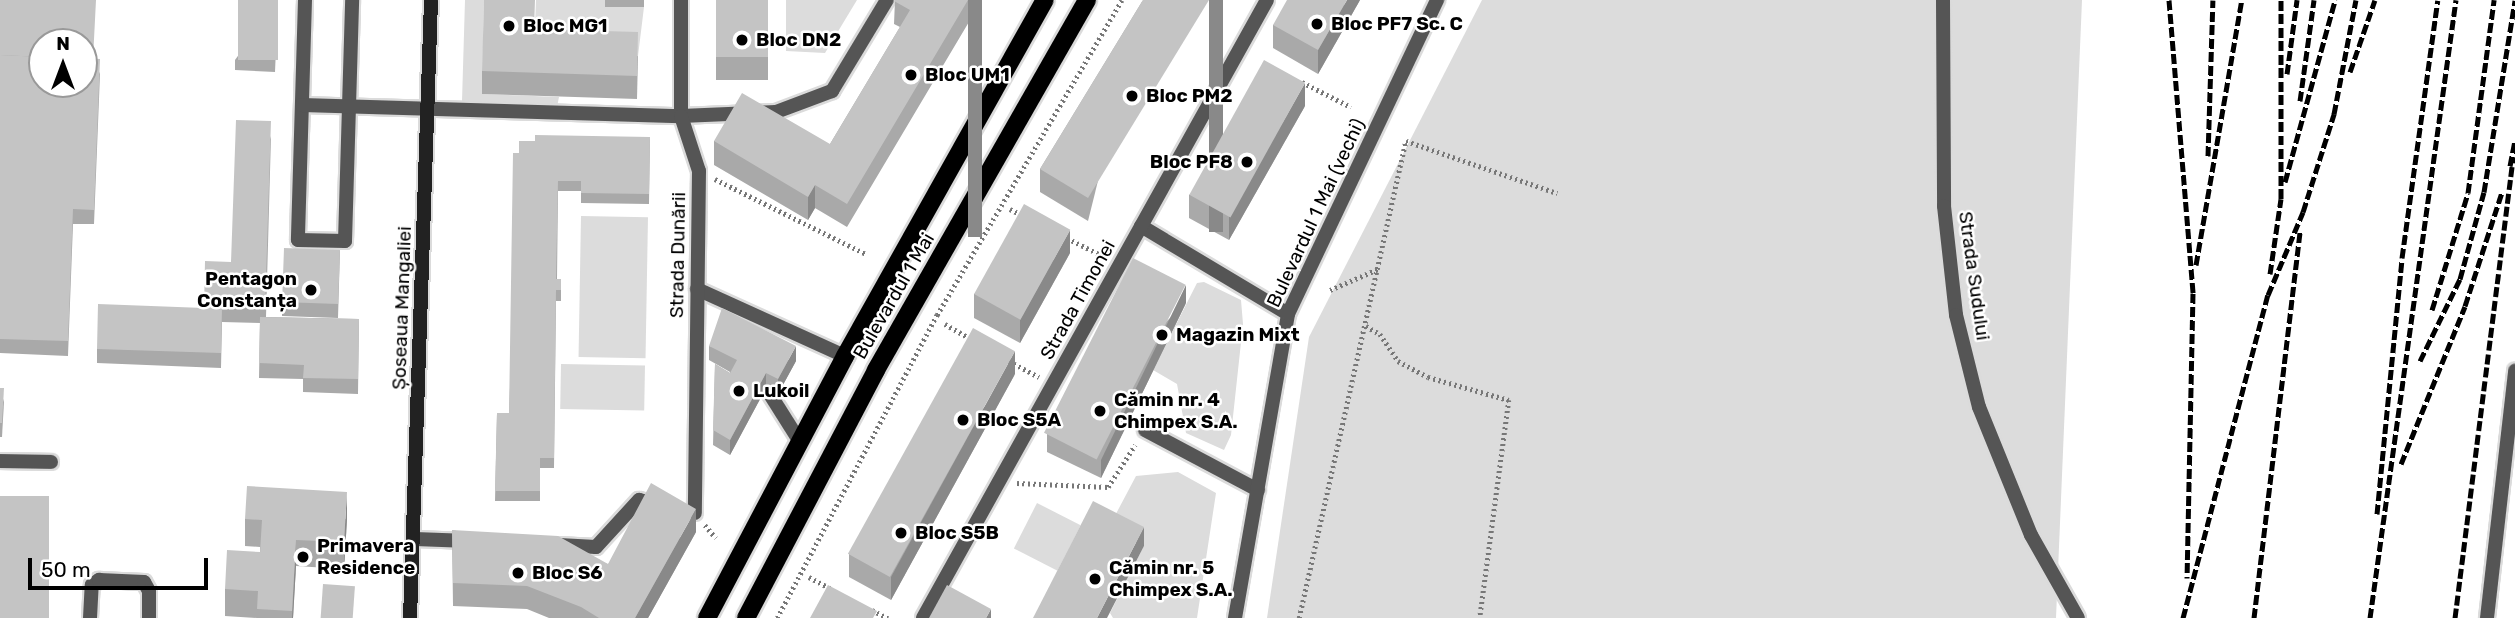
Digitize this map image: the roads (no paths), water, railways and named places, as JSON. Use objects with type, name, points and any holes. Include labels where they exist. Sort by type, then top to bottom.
[{"type":"main road","name":"Bulevardul 1 Mai","points":[[707,618],[845,356],[1045,0]]},
{"type":"main road","name":"Bulevardul 1 Mai","points":[[746,618],[876,370],[1087,0]]},
{"type":"street","points":[[305,0],[298,240],[345,241],[352,0]]},
{"type":"street","name":"Șoseaua Mangaliei","points":[[410,618],[415,539],[432,0]]},
{"type":"street","name":"Strada Dunării","points":[[544,544],[596,547],[639,500],[684,511],[697,289],[699,171],[681,116],[681,0]]},
{"type":"street","points":[[302,105],[681,116],[776,112],[832,91],[887,0]]},
{"type":"street","name":"Strada Timonei","points":[[923,618],[1267,0]]},
{"type":"street","name":"Bulevardul 1 Mai (vechi)","points":[[1235,618],[1288,314],[1437,0]]},
{"type":"street","name":"Strada Sudului","points":[[1943,0],[1941,104],[1944,206],[1956,315],[1979,407],[2031,535],[2078,618]]},
{"type":"street","points":[[1141,226],[1288,314]]},
{"type":"street","points":[[697,289],[761,324],[845,356]]},
{"type":"street","points":[[2487,618],[2515,371]]},
{"type":"street","points":[[766,388],[800,442]]},
{"type":"street","points":[[1144,430],[1258,490]]},
{"type":"street","points":[[0,461],[51,462]]},
{"type":"street","points":[[415,539],[480,541]]},
{"type":"street","points":[[90,618],[92,585],[99,580],[144,582],[149,591],[149,618]]},
{"type":"railway","points":[[2169,0],[2193,293],[2187,578]]},
{"type":"railway","points":[[2208,156],[2213,0]]},
{"type":"railway","points":[[2196,265],[2242,0]]},
{"type":"railway","points":[[2270,274],[2281,199],[2281,0]]},
{"type":"railway","points":[[2287,74],[2297,0]]},
{"type":"railway","points":[[2300,101],[2314,0]]},
{"type":"railway","points":[[2285,182],[2335,0]]},
{"type":"railway","points":[[2183,618],[2268,295],[2303,212],[2334,114],[2356,0]]},
{"type":"railway","points":[[2350,72],[2375,0]]},
{"type":"railway","points":[[2377,514],[2402,258],[2438,0]]},
{"type":"railway","points":[[2370,618],[2456,0]]},
{"type":"railway","points":[[2432,310],[2468,193],[2494,0]]},
{"type":"railway","points":[[2420,361],[2460,279],[2484,192],[2515,0]]},
{"type":"railway","points":[[2510,166],[2515,141]]},
{"type":"railway","points":[[2455,618],[2513,157]]},
{"type":"railway","points":[[2401,464],[2465,306],[2502,192]]},
{"type":"railway","points":[[2254,618],[2300,232]]},
{"type":"place","name":"Bloc PF7 Sc. C","points":[[1317,24]]},
{"type":"place","name":"Bloc MG1","points":[[509,26]]},
{"type":"place","name":"Bloc DN2","points":[[742,40]]},
{"type":"place","name":"Bloc UM1","points":[[911,75]]},
{"type":"place","name":"Bloc PM2","points":[[1132,96]]},
{"type":"place","name":"Bloc PF8","points":[[1247,162]]},
{"type":"place","name":"Pentagon Constanța","points":[[311,290]]},
{"type":"place","name":"Magazin Mixt","points":[[1162,335]]},
{"type":"place","name":"Lukoil","points":[[739,391]]},
{"type":"place","name":"Cămin nr. 4 Chimpex S.A.","points":[[1100,411]]},
{"type":"place","name":"Bloc S5A","points":[[963,420]]},
{"type":"place","name":"Bloc S5B","points":[[901,533]]},
{"type":"place","name":"Primavera Residence","points":[[303,557]]},
{"type":"place","name":"Bloc S6","points":[[518,573]]},
{"type":"place","name":"Cămin nr. 5 Chimpex S.A.","points":[[1095,579]]}]
